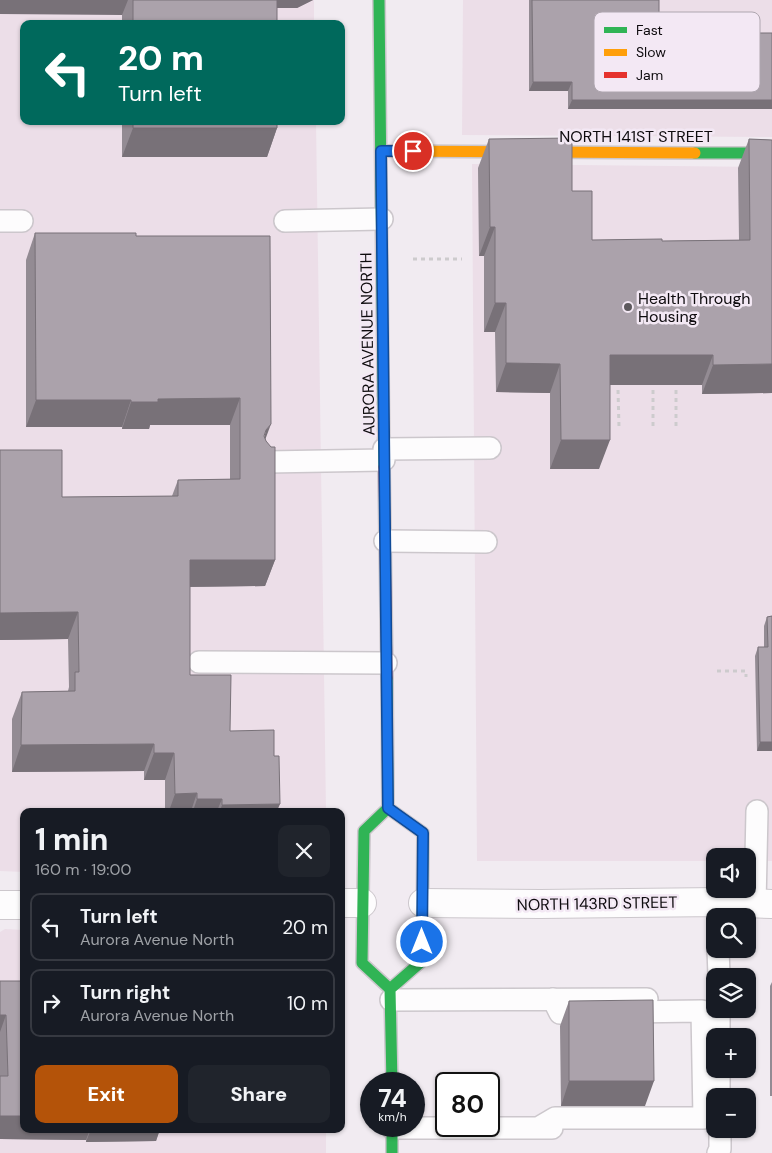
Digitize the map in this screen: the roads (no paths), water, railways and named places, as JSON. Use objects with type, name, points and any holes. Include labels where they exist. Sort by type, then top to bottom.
[{"type":"main road","name":"AURORA AVENUE NORTH","points":[[379,0],[388,808]]},
{"type":"main road","name":"NORTH 141ST STREET","points":[[381,151],[772,152]]},
{"type":"main road","points":[[391,994],[422,961],[423,833],[388,808],[364,831],[352,903],[362,962],[391,994],[392,1072]]},
{"type":"main road","points":[[392,1137],[392,1153]]},
{"type":"street","name":"NORTH 143RD STREET","points":[[423,903],[706,909]]},
{"type":"street","name":"NORTH 143RD STREET","points":[[727,908],[764,904]]},
{"type":"street","points":[[0,905],[20,905]]},
{"type":"lane","points":[[285,220],[382,219]]},
{"type":"lane","points":[[0,221],[22,221]]},
{"type":"lane","points":[[267,462],[490,448]]},
{"type":"lane","points":[[385,541],[486,542]]},
{"type":"lane","points":[[199,662],[386,663]]},
{"type":"lane","points":[[757,811],[764,904]]},
{"type":"lane","points":[[391,994],[554,999],[706,999]]},
{"type":"lane","points":[[538,1128],[555,1118],[704,1118],[702,1011],[560,1013],[554,999]]},
{"type":"lane","points":[[425,1127],[706,1128]]},
{"type":"lane","points":[[718,1153],[720,1138]]},
{"type":"place","name":"Health Through Housing","points":[[628,307]]}]
